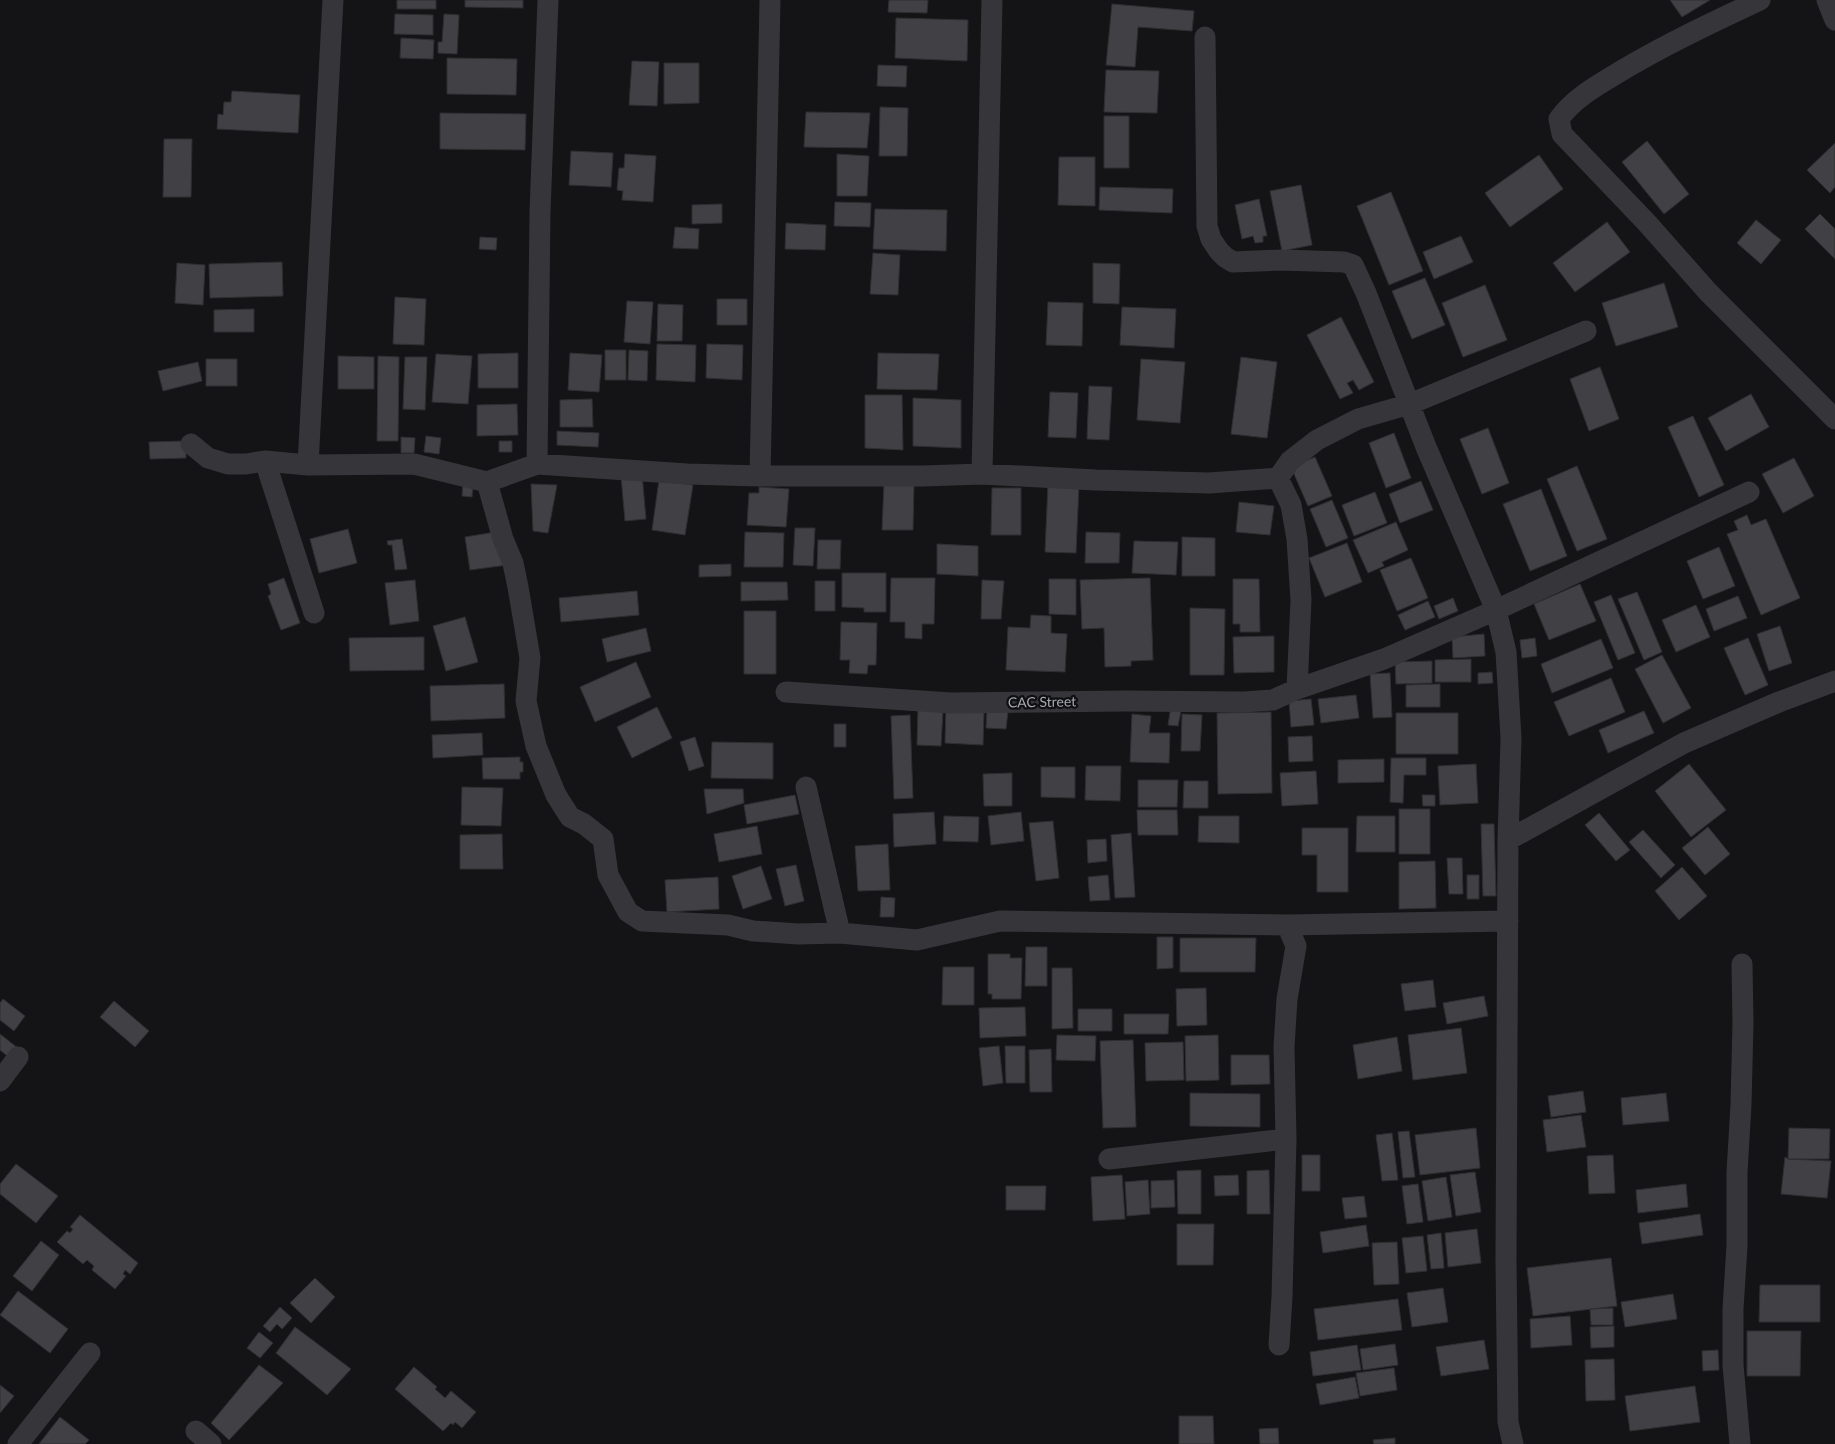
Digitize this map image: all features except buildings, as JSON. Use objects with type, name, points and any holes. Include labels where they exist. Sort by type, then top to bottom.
[{"type":"street","points":[[308,465],[333,0]]},
{"type":"street","points":[[538,464],[540,212],[548,0]]},
{"type":"street","points":[[760,476],[770,0]]},
{"type":"street","points":[[982,474],[992,0]]},
{"type":"street","points":[[1760,0],[1650,54],[1591,89],[1566,109],[1559,118],[1562,134],[1648,223],[1708,292],[1835,419]]},
{"type":"street","points":[[1827,0],[1835,20]]},
{"type":"street","points":[[1205,37],[1207,226],[1211,239],[1225,257],[1233,262],[1281,260],[1344,262],[1354,265],[1426,447],[1496,610],[1506,652],[1511,738],[1508,840],[1506,1260],[1508,1422],[1513,1444]]},
{"type":"street","points":[[1278,478],[1290,461],[1317,440],[1358,419],[1410,404],[1586,331]]},
{"type":"street","points":[[191,444],[208,458],[228,464],[265,461],[308,465],[414,464],[488,482],[538,464],[687,474],[760,476],[982,474],[1209,483],[1278,478]]},
{"type":"street","points":[[265,461],[314,613]]},
{"type":"street","points":[[1278,478],[1291,505],[1296,539],[1301,600],[1297,690]]},
{"type":"street","points":[[488,482],[513,562],[518,587],[530,658],[526,701],[536,746],[556,794],[570,817],[584,824],[603,839],[608,875],[628,912],[642,920],[728,925],[753,931],[798,934],[840,933],[917,940],[1000,921],[1288,925],[1508,920]]},
{"type":"street","name":"CAC Street","points":[[786,692],[951,702],[1124,700],[1244,702],[1273,700],[1384,659],[1496,610],[1748,492]]},
{"type":"street","points":[[1508,840],[1684,743],[1835,680]]},
{"type":"street","points":[[806,787],[840,933]]},
{"type":"street","points":[[1279,1345],[1286,1139],[1284,1047],[1287,999],[1296,946],[1288,925]]},
{"type":"street","points":[[1740,1444],[1733,1365],[1733,1310],[1737,1246],[1737,1172],[1741,1096],[1742,964]]},
{"type":"street","points":[[0,1081],[18,1056]]},
{"type":"street","points":[[1108,1159],[1286,1139]]},
{"type":"street","points":[[18,1444],[90,1353]]}]
